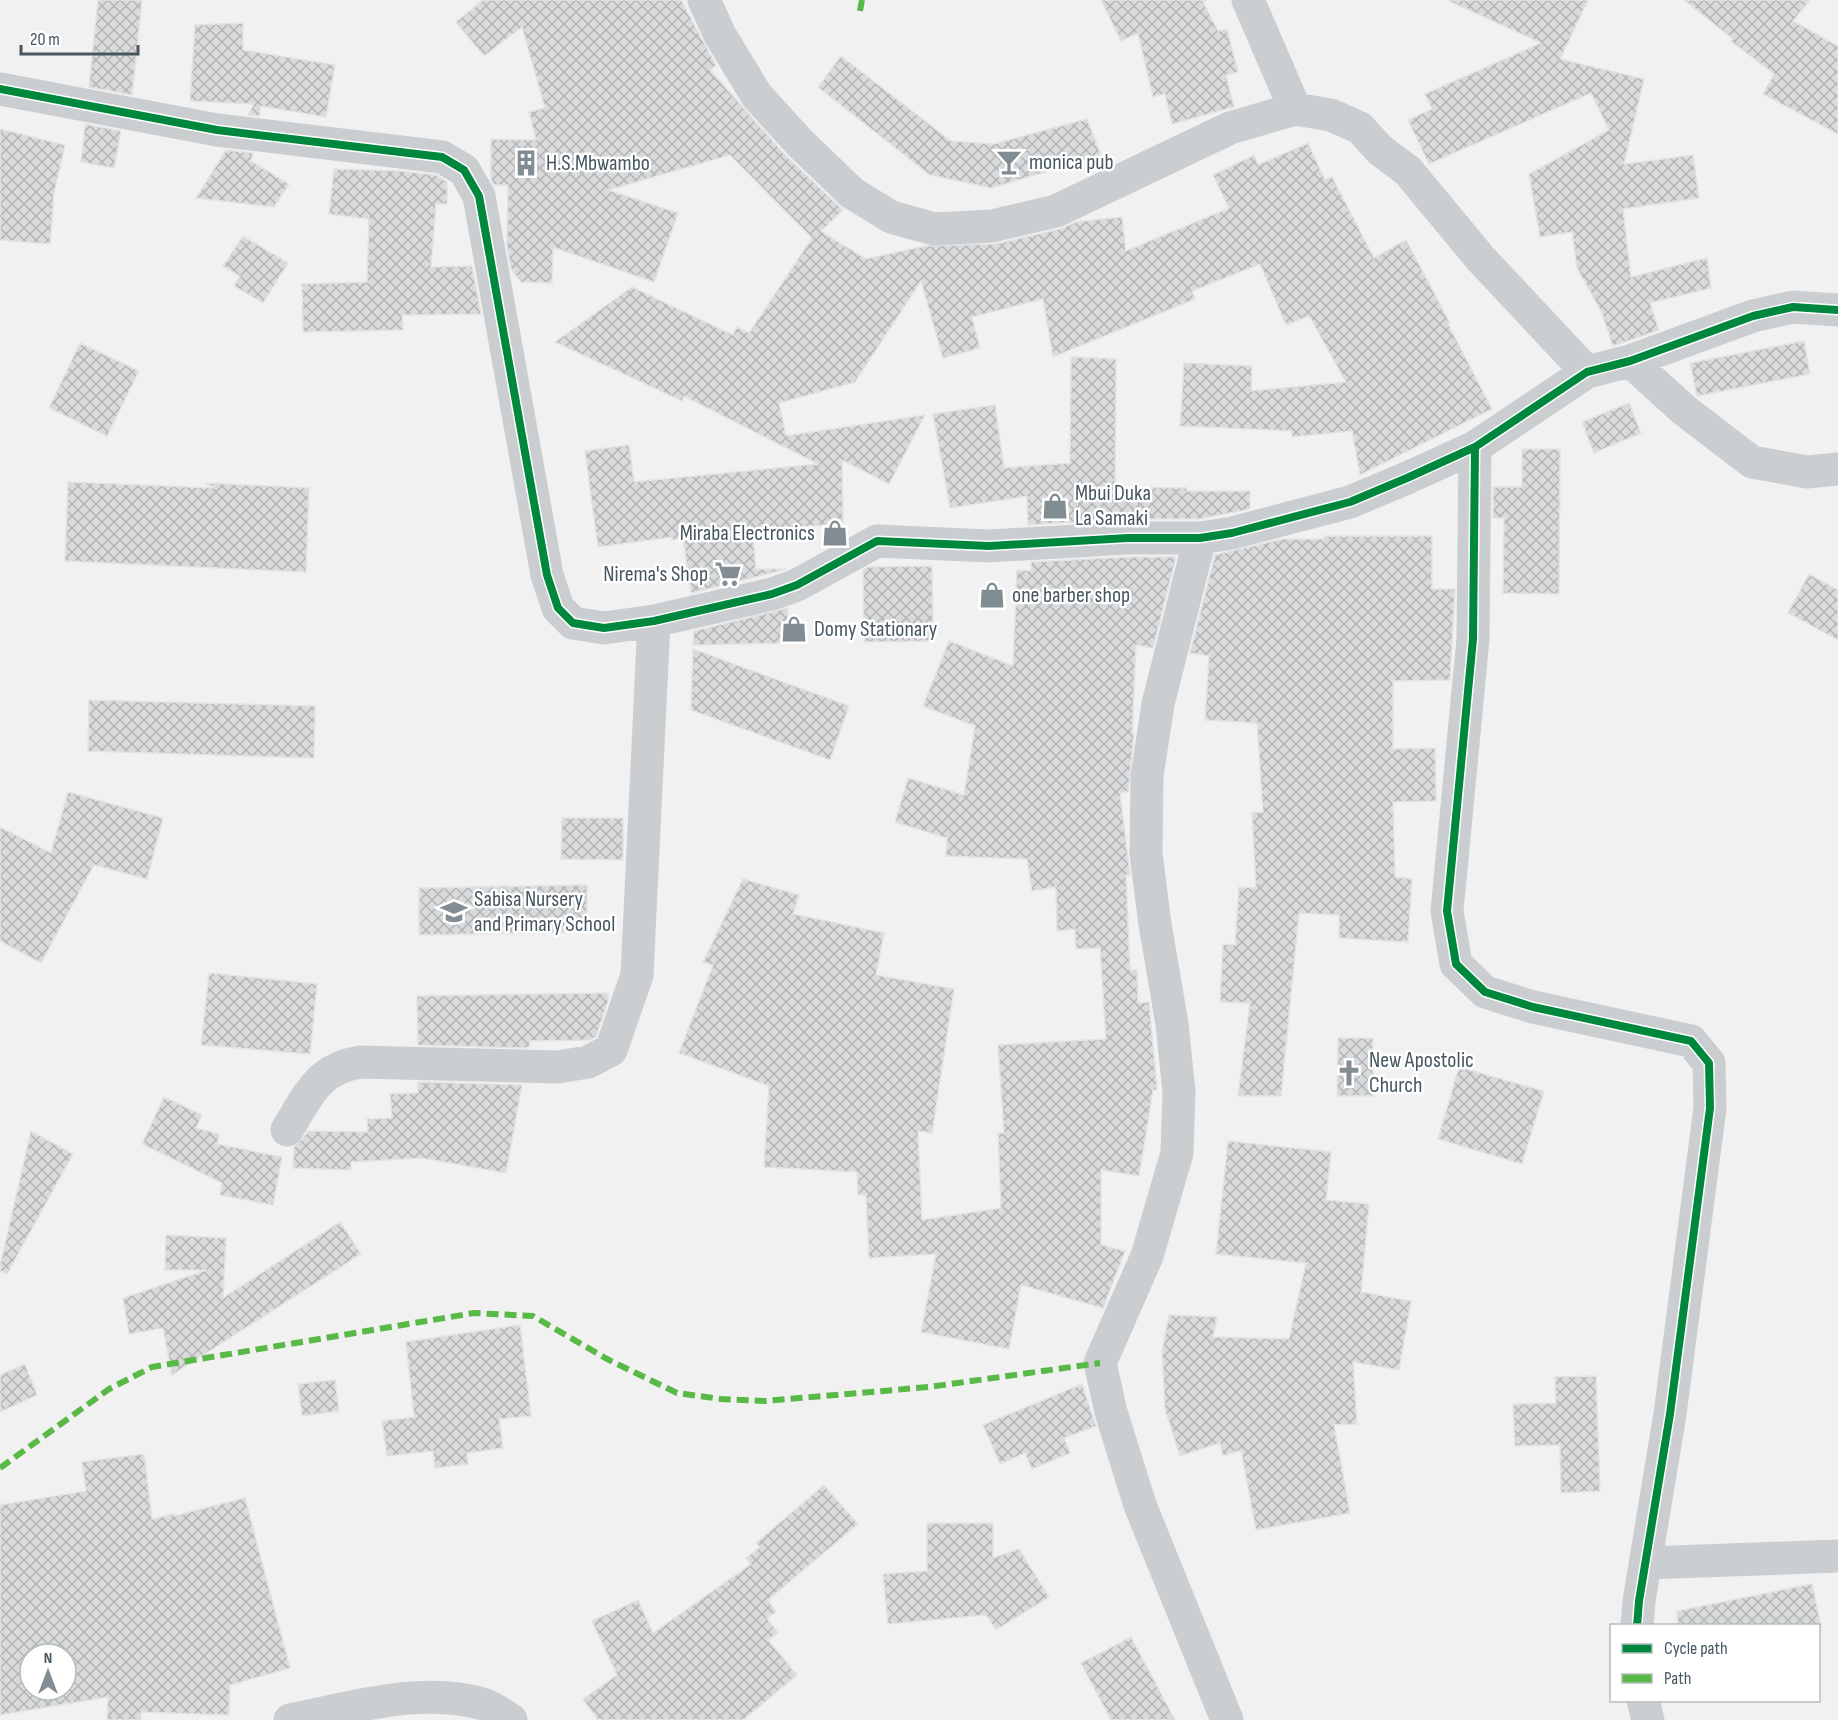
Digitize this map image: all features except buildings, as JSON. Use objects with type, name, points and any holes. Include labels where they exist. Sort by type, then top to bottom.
[{"type":"street","points":[[704,0],[720,35],[757,96],[800,142],[852,193],[891,217],[934,229],[993,226],[1056,211],[1230,128],[1295,109],[1319,112],[1360,128],[1380,150],[1408,171],[1481,259],[1587,372]]},
{"type":"street","points":[[1248,0],[1295,109]]},
{"type":"street","points":[[0,89],[218,130],[442,157],[464,170],[479,196],[547,575],[558,608],[573,623],[604,628],[654,621],[772,594],[797,585],[877,541],[989,546],[1128,538],[1200,538],[1267,525],[1350,502],[1475,447],[1587,372],[1630,361],[1753,316],[1792,307],[1838,310]]},
{"type":"street","points":[[1630,361],[1684,410],[1752,462],[1807,472],[1838,469]]},
{"type":"street","points":[[1475,447],[1473,639],[1447,911],[1456,964],[1485,992],[1533,1007],[1691,1041],[1709,1063],[1710,1108],[1637,1624]]},
{"type":"street","points":[[1200,538],[1158,704],[1147,776],[1146,854],[1179,1092],[1177,1153],[1147,1256],[1100,1363],[1140,1505],[1227,1720]]},
{"type":"street","points":[[287,1130],[311,1090],[328,1072],[344,1065],[360,1062],[558,1066],[588,1062],[611,1050],[638,975],[654,621]]},
{"type":"street","points":[[1647,1563],[1838,1556]]},
{"type":"street","points":[[290,1720],[372,1704],[434,1697],[484,1704],[511,1720]]},
{"type":"street","points":[[1643,1702],[1648,1720]]},
{"type":"marked path","points":[[860,11],[862,0]]},
{"type":"marked path","points":[[0,1468],[109,1389],[152,1367],[474,1313],[533,1316],[607,1359],[677,1393],[721,1399],[765,1401],[929,1387],[1100,1363]]},
{"type":"cycle path","points":[[0,89],[217,130],[442,157],[464,170],[479,196],[547,575],[558,608],[573,623],[604,628],[654,621],[772,594],[797,585],[877,541],[989,546],[1128,538],[1200,538],[1232,533],[1350,502],[1407,478],[1475,447],[1587,372],[1630,361],[1753,316],[1793,307],[1838,310]]},
{"type":"cycle path","points":[[1475,447],[1473,639],[1447,911],[1456,964],[1485,992],[1533,1007],[1691,1041],[1709,1063],[1710,1108],[1670,1414],[1637,1624]]},
{"type":"place","name":"monica pub","points":[[1009,162]]},
{"type":"place","name":"H.S.Mbwambo","points":[[526,163]]},
{"type":"place","name":"Mbui Duka La Samaki","points":[[1055,506]]},
{"type":"place","name":"Miraba Electronics","points":[[835,533]]},
{"type":"place","name":"Nirema's Shop","points":[[728,574]]},
{"type":"place","name":"one barber shop","points":[[992,595]]},
{"type":"place","name":"Domy Stationary","points":[[794,629]]},
{"type":"place","name":"Sabisa Nursery and Primary School","points":[[454,912]]},
{"type":"place","name":"New Apostolic Church","points":[[1349,1073]]}]
